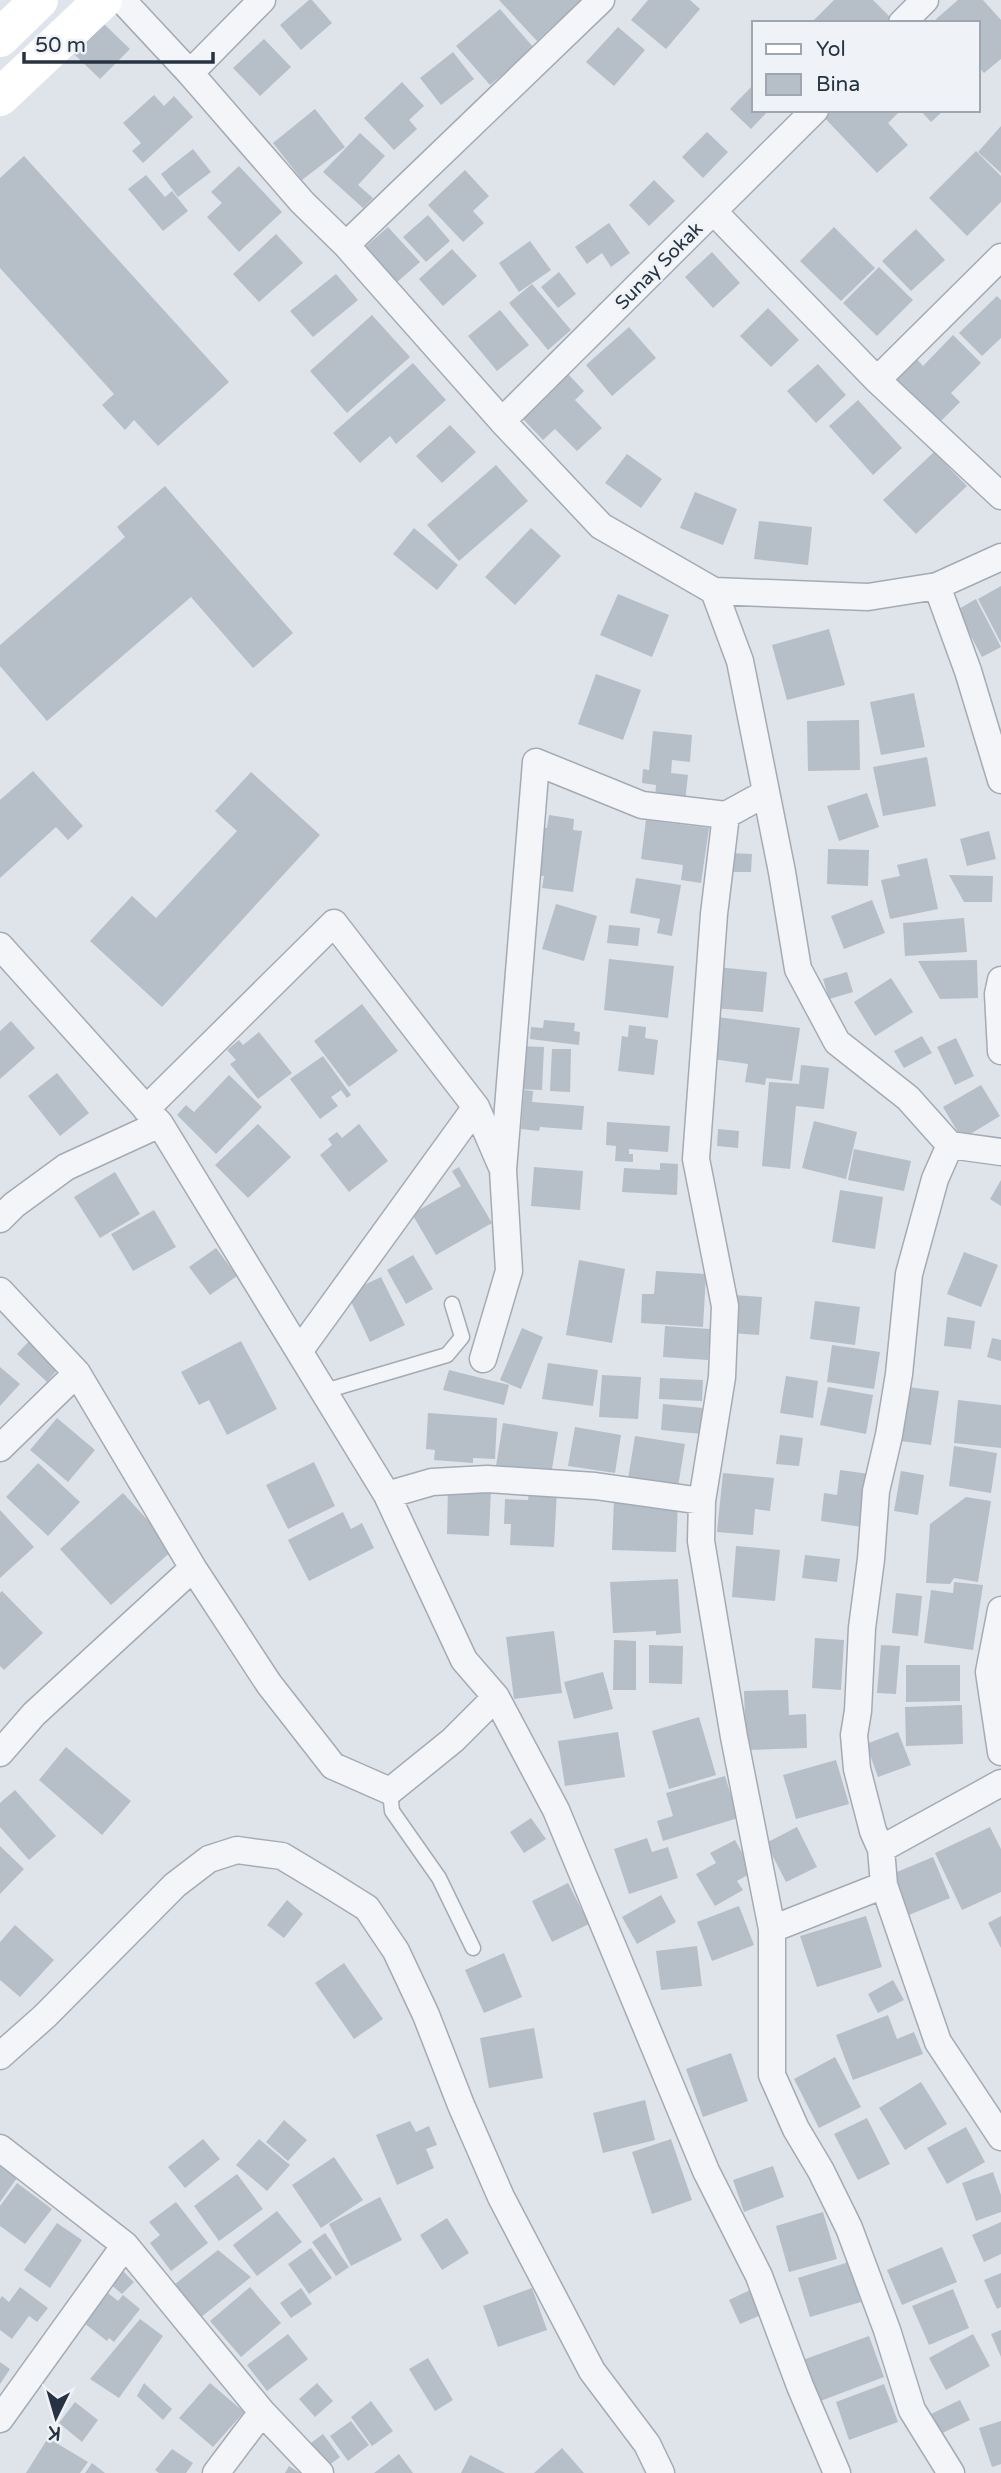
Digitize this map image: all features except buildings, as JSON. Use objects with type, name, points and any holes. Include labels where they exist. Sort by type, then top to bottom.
[{"type":"main road","points":[[0,38],[39,0]]},
{"type":"main road","points":[[0,97],[103,0]]},
{"type":"street","points":[[122,0],[190,73],[302,202],[346,245],[502,421],[601,526],[714,591],[868,597],[937,586],[1001,557]]},
{"type":"street","points":[[190,73],[262,0]]},
{"type":"street","points":[[346,245],[601,0]]},
{"type":"street","points":[[904,21],[925,0]]},
{"type":"street","name":"Sunay Sokak","points":[[502,421],[813,112]]},
{"type":"street","points":[[714,212],[877,380],[1001,496]]},
{"type":"street","points":[[877,380],[1001,257]]},
{"type":"street","points":[[937,586],[968,671],[1001,780]]},
{"type":"street","points":[[714,591],[740,661],[798,969],[836,1042],[908,1098],[950,1145],[1001,1152]]},
{"type":"street","points":[[483,1359],[509,1271],[503,1170],[536,762],[642,805],[726,815],[766,793]]},
{"type":"street","points":[[726,815],[714,915],[696,1159],[725,1306],[722,1377],[702,1501],[701,1541],[734,1737],[772,1929],[772,2076],[796,2129],[821,2171],[849,2228],[887,2330],[912,2410],[951,2473]]},
{"type":"street","points":[[0,1219],[14,1205],[66,1167],[153,1116],[334,923],[476,1107],[503,1170]]},
{"type":"street","points":[[0,946],[153,1116],[300,1350],[387,1495],[464,1660],[496,1697],[556,1810],[706,2171],[759,2276],[800,2386],[837,2473]]},
{"type":"street","points":[[1001,980],[998,994],[1001,1051]]},
{"type":"street","points":[[300,1350],[476,1107]]},
{"type":"street","points":[[950,1145],[935,1180],[909,1274],[899,1374],[876,1491],[854,1735],[857,1769],[873,1831],[881,1849],[884,1885],[937,2042],[1001,2137]]},
{"type":"street","points":[[0,1291],[77,1373],[193,1568],[269,1684],[333,1766],[390,1791],[453,1740],[496,1697]]},
{"type":"street","points":[[0,1448],[77,1373]]},
{"type":"street","points":[[387,1495],[432,1482],[487,1479],[595,1486],[702,1501]]},
{"type":"street","points":[[0,1753],[34,1714],[193,1568]]},
{"type":"street","points":[[1001,1610],[989,1672],[1001,1752]]},
{"type":"street","points":[[881,1849],[1001,1783]]},
{"type":"street","points":[[0,2056],[45,2017],[175,1885],[209,1859],[237,1850],[282,1856],[367,1908],[396,1951],[426,2015],[501,2197],[592,2371],[647,2444],[661,2473]]},
{"type":"street","points":[[772,1929],[884,1885]]},
{"type":"street","points":[[0,2148],[125,2245],[262,2412],[320,2473]]},
{"type":"street","points":[[0,2419],[125,2245]]},
{"type":"street","points":[[216,2473],[262,2412]]},
{"type":"lane","points":[[325,1391],[447,1355],[462,1338],[452,1304]]},
{"type":"lane","points":[[390,1791],[392,1811],[439,1878],[473,1948]]}]
